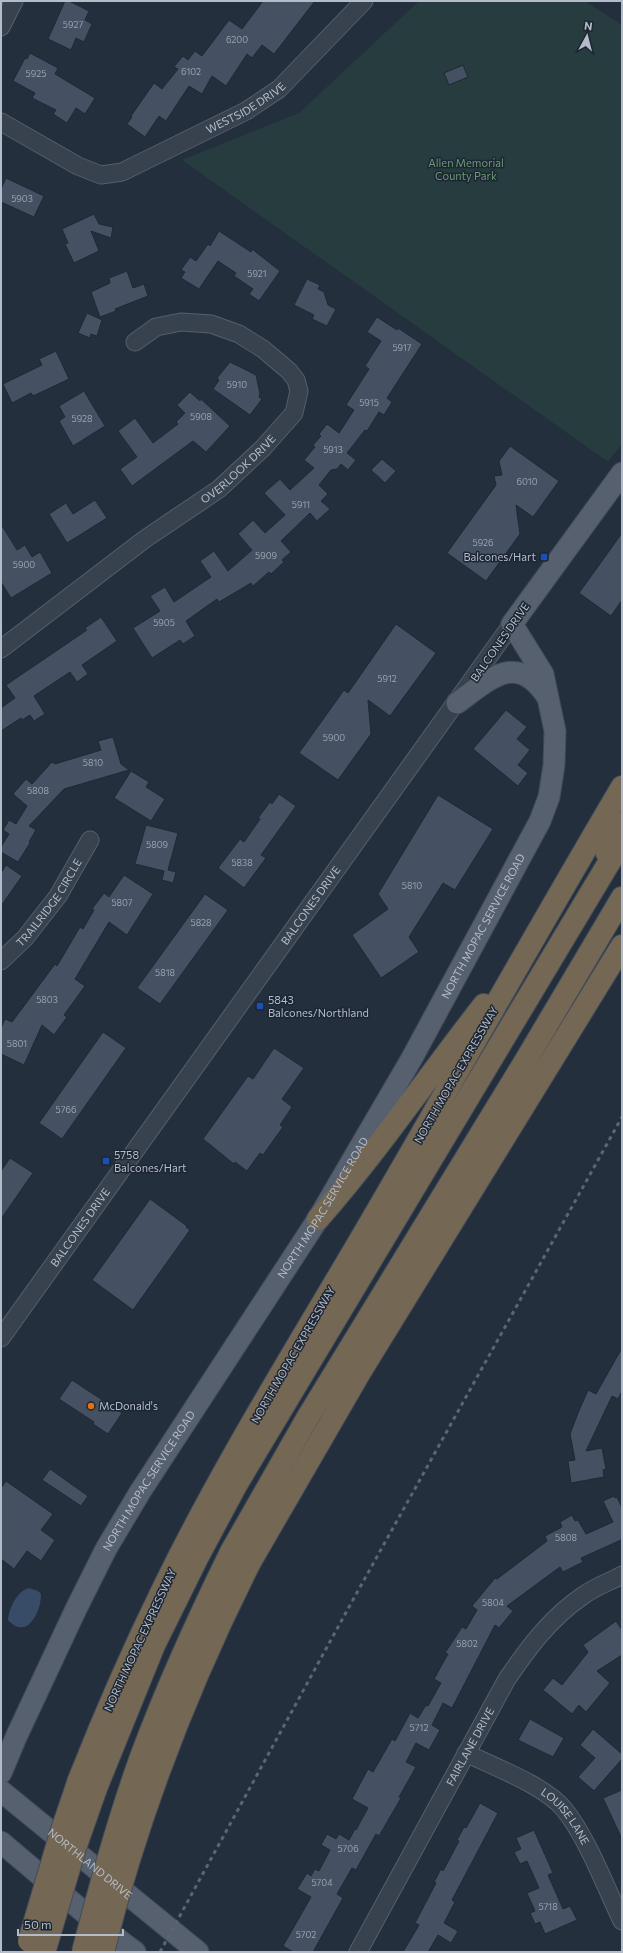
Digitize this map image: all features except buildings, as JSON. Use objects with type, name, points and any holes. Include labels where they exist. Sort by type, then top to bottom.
[{"type":"highway","name":"NORTH MOPAC EXPRESSWAY","points":[[36,1948],[61,1833],[88,1784],[124,1670],[161,1592],[218,1484],[466,1059],[522,957],[622,787]]},
{"type":"highway","points":[[568,929],[622,823]]},
{"type":"highway","points":[[88,1784],[198,1556],[236,1485],[622,841]]},
{"type":"highway","points":[[103,1952],[117,1897],[162,1760],[215,1630],[241,1557],[308,1417],[622,898]]},
{"type":"highway","points":[[576,975],[622,913]]},
{"type":"highway","points":[[83,1952],[98,1895],[141,1758],[173,1678],[205,1606],[241,1557],[352,1385],[622,946]]},
{"type":"highway","points":[[318,1219],[356,1175],[450,1048],[522,957]]},
{"type":"main road","name":"BALCONES DRIVE","points":[[512,624],[622,473]]},
{"type":"main road","name":"NORTH MOPAC SERVICE ROAD","points":[[1,1773],[9,1740],[106,1549],[140,1492],[318,1219],[408,1065],[540,821],[549,797],[554,765],[555,731],[543,674],[512,624]]},
{"type":"main road","points":[[457,702],[497,675],[511,671],[521,673],[532,678],[539,685],[550,702]]},
{"type":"main road","name":"NORTHLAND DRIVE","points":[[1,1791],[198,1952]]},
{"type":"main road","points":[[1,1842],[93,1920],[135,1952]]},
{"type":"street","points":[[1,27],[14,1]]},
{"type":"street","name":"WESTSIDE DRIVE","points":[[1,122],[78,166],[101,175],[122,172],[246,111],[279,89],[364,1]]},
{"type":"street","name":"OVERLOOK DRIVE","points":[[1,649],[145,539],[219,490],[263,448],[294,413],[299,391],[296,380],[289,371],[263,349],[239,334],[210,324],[181,322],[156,327],[135,342]]},
{"type":"street","name":"BALCONES DRIVE","points":[[1,1338],[512,624]]},
{"type":"street","name":"TRAILRIDGE CIRCLE","points":[[1,961],[25,938],[58,896],[90,840]]},
{"type":"street","name":"FAIRLANE DRIVE","points":[[358,1952],[507,1679],[531,1644],[556,1617],[584,1594],[622,1575]]},
{"type":"street","name":"LOUISE LANE","points":[[466,1752],[540,1789],[563,1808],[582,1837],[622,1921]]},
{"type":"green space","name":"Allen Memorial County Park","points":[[419,1],[585,1],[622,25],[622,444],[608,462],[182,160],[299,113]]},
{"type":"water","points":[[29,1588],[38,1591],[41,1594],[39,1609],[32,1622],[27,1626],[15,1626],[8,1620],[10,1610],[17,1596]]},
{"type":"railway","points":[[160,1952],[349,1607],[622,1117]]},
{"type":"place","name":"Balcones/Hart","points":[[544,557]]},
{"type":"place","name":"5843 Balcones/Northland","points":[[260,1006]]},
{"type":"place","name":"5758 Balcones/Hart","points":[[106,1161]]},
{"type":"place","name":"McDonald's","points":[[91,1406]]}]
